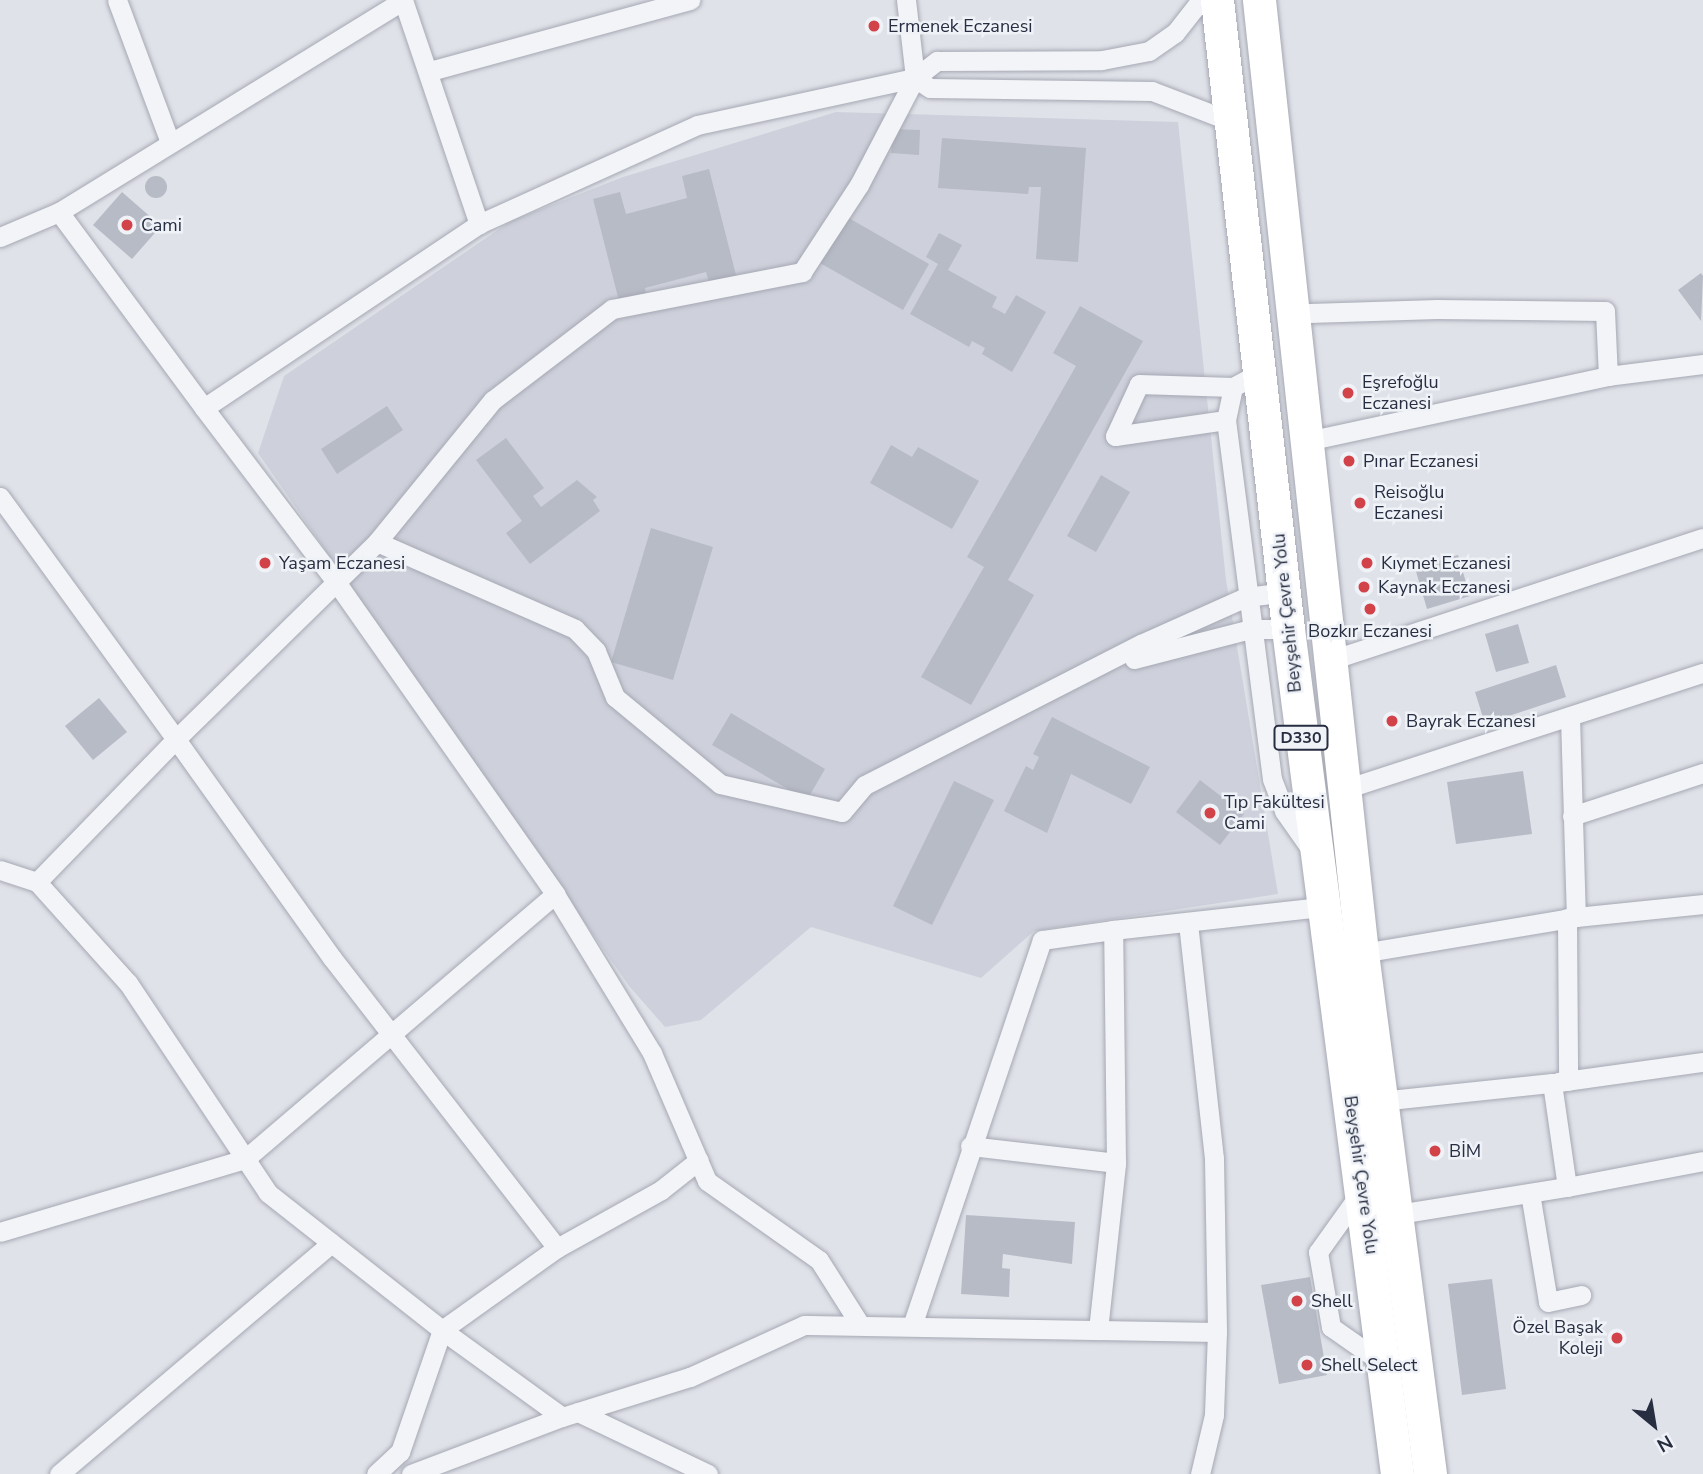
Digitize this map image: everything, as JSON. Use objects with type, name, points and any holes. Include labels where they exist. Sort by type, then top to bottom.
[{"type":"highway","name":"Beyşehir Çevre Yolu","points":[[1217,0],[1230,121],[1247,380],[1285,592],[1316,857],[1364,1188],[1397,1474]]},
{"type":"highway","name":"Beyşehir Çevre Yolu","points":[[1259,0],[1362,953],[1430,1474]]},
{"type":"street","points":[[117,0],[169,140]]},
{"type":"street","points":[[0,237],[59,212],[169,140],[403,0],[430,71],[479,224]]},
{"type":"street","points":[[430,71],[633,7],[690,0]]},
{"type":"street","points":[[906,0],[915,78]]},
{"type":"street","points":[[37,882],[334,579],[377,542],[493,400],[612,309],[802,272],[859,185],[915,78],[937,61],[1102,60],[1149,51],[1175,33],[1201,0]]},
{"type":"street","points":[[204,408],[479,224],[697,125],[915,78],[930,88],[1152,91],[1230,121]]},
{"type":"street","points":[[59,212],[334,579],[555,894],[652,1053],[707,1181],[819,1260],[859,1323]]},
{"type":"street","points":[[1293,319],[1310,313],[1437,309],[1605,311],[1608,376]]},
{"type":"street","points":[[1307,441],[1608,376],[1703,364]]},
{"type":"street","points":[[1226,421],[1115,436],[1139,384],[1247,380],[1226,421],[1246,597],[1272,779],[1284,811],[1316,857]]},
{"type":"street","points":[[0,496],[391,1032],[557,1248]]},
{"type":"street","points":[[1331,660],[1703,538]]},
{"type":"street","points":[[377,542],[575,629],[596,652],[615,696],[720,784],[842,812],[865,785],[1246,597],[1285,592]]},
{"type":"street","points":[[1093,672],[1251,629],[1288,629]]},
{"type":"street","points":[[1345,789],[1703,673]]},
{"type":"street","points":[[1567,1187],[1560,1082],[1572,918],[1570,717]]},
{"type":"street","points":[[1572,816],[1703,773]]},
{"type":"street","points":[[0,870],[37,882],[128,983],[268,1193],[442,1330],[570,1415],[708,1474]]},
{"type":"street","points":[[3,1227],[245,1159],[555,894]]},
{"type":"street","points":[[1362,953],[1572,918],[1703,904]]},
{"type":"street","points":[[913,1323],[970,1146],[1042,940],[1323,907]]},
{"type":"street","points":[[1188,923],[1214,1159],[1217,1332],[1214,1415],[1199,1474]]},
{"type":"street","points":[[1098,1330],[1116,1163],[1113,930]]},
{"type":"street","points":[[1380,1101],[1560,1082],[1703,1062]]},
{"type":"street","points":[[970,1146],[1116,1163]]},
{"type":"street","points":[[376,1474],[400,1452],[442,1330],[557,1248],[661,1190],[699,1160]]},
{"type":"street","points":[[1398,1214],[1530,1194],[1703,1161]]},
{"type":"street","points":[[1364,1188],[1318,1252],[1331,1327],[1384,1364]]},
{"type":"street","points":[[1530,1194],[1548,1303],[1581,1295]]},
{"type":"street","points":[[59,1474],[331,1243]]},
{"type":"street","points":[[411,1474],[570,1415],[690,1377],[804,1325],[913,1323],[1217,1332]]},
{"type":"shaded area","points":[[836,112],[1178,122],[1226,580],[1278,894],[1034,931],[981,978],[811,927],[701,1020],[665,1027],[629,986],[258,453],[284,376],[511,221],[623,177]]},
{"type":"building","points":[[893,129],[920,130],[919,155],[891,153]]},
{"type":"building","points":[[942,138],[1086,148],[1078,262],[1036,259],[1041,187],[1029,187],[1028,194],[938,188]]},
{"type":"building","points":[[709,169],[736,275],[709,282],[706,272],[645,288],[647,298],[620,305],[593,199],[620,192],[626,214],[687,198],[682,176]]},
{"type":"building","points":[[156,176],[164,179],[167,187],[164,195],[156,198],[148,195],[145,187],[148,179]]},
{"type":"building","name":"Cami","points":[[122,192],[161,226],[132,259],[93,225]]},
{"type":"building","points":[[847,217],[929,264],[903,310],[820,263]]},
{"type":"building","points":[[939,233],[962,245],[948,270],[997,297],[992,307],[1005,314],[1016,295],[1046,312],[1012,372],[982,354],[985,348],[972,341],[969,347],[910,314],[938,264],[926,257]]},
{"type":"building","points":[[1701,273],[1703,276],[1701,321],[1678,290]]},
{"type":"building","points":[[1080,306],[1143,341],[1008,580],[1034,595],[971,705],[921,677],[984,567],[967,557],[1076,366],[1053,353]]},
{"type":"building","points":[[387,406],[403,430],[337,474],[321,449]]},
{"type":"building","points":[[506,438],[544,488],[533,496],[541,507],[577,480],[597,497],[593,500],[600,511],[530,564],[506,533],[522,521],[476,460]]},
{"type":"building","points":[[891,445],[912,457],[918,447],[979,481],[952,529],[870,483]]},
{"type":"building","points":[[1101,475],[1130,492],[1096,552],[1067,536]]},
{"type":"building","points":[[651,528],[713,547],[673,680],[611,662]]},
{"type":"building","points":[[1458,555],[1470,596],[1427,609],[1415,568]]},
{"type":"building","points":[[1518,624],[1529,663],[1496,672],[1485,634]]},
{"type":"building","points":[[1556,665],[1566,697],[1485,724],[1475,692]]},
{"type":"building","points":[[99,698],[127,732],[93,760],[65,726]]},
{"type":"building","points":[[731,713],[825,769],[807,800],[712,745]]},
{"type":"building","points":[[1052,717],[1150,767],[1131,804],[1071,774],[1047,833],[1004,811],[1026,766],[1033,770],[1039,757],[1033,754]]},
{"type":"building","points":[[1523,771],[1532,834],[1456,844],[1447,782]]},
{"type":"building","name":"Tıp Fakültesi Cami","points":[[1200,780],[1244,814],[1220,845],[1176,812]]},
{"type":"building","points":[[954,781],[994,800],[932,925],[893,906]]},
{"type":"building","points":[[966,1215],[1075,1222],[1072,1264],[1003,1254],[1002,1268],[1010,1269],[1009,1297],[961,1294]]},
{"type":"building","points":[[1310,1277],[1327,1375],[1279,1384],[1261,1285]]},
{"type":"building","points":[[1492,1279],[1506,1389],[1462,1395],[1448,1284]]},
{"type":"place","name":"Ermenek Eczanesi","points":[[874,26]]},
{"type":"place","name":"Cami","points":[[127,225]]},
{"type":"place","name":"Eşrefoğlu Eczanesi","points":[[1348,393]]},
{"type":"place","name":"Pınar Eczanesi","points":[[1349,461]]},
{"type":"place","name":"Reisoğlu Eczanesi","points":[[1360,503]]},
{"type":"place","name":"Yaşam Eczanesi","points":[[265,563]]},
{"type":"place","name":"Kıymet Eczanesi","points":[[1367,563]]},
{"type":"place","name":"Kaynak Eczanesi","points":[[1364,587]]},
{"type":"place","name":"Bozkır Eczanesi","points":[[1370,609]]},
{"type":"place","name":"Bayrak Eczanesi","points":[[1392,721]]},
{"type":"place","name":"Tıp Fakültesi Cami","points":[[1210,813]]},
{"type":"place","name":"BİM","points":[[1435,1151]]},
{"type":"place","name":"Shell","points":[[1297,1301]]},
{"type":"place","name":"Özel Başak Koleji","points":[[1617,1338]]},
{"type":"place","name":"Shell Select","points":[[1307,1365]]}]
